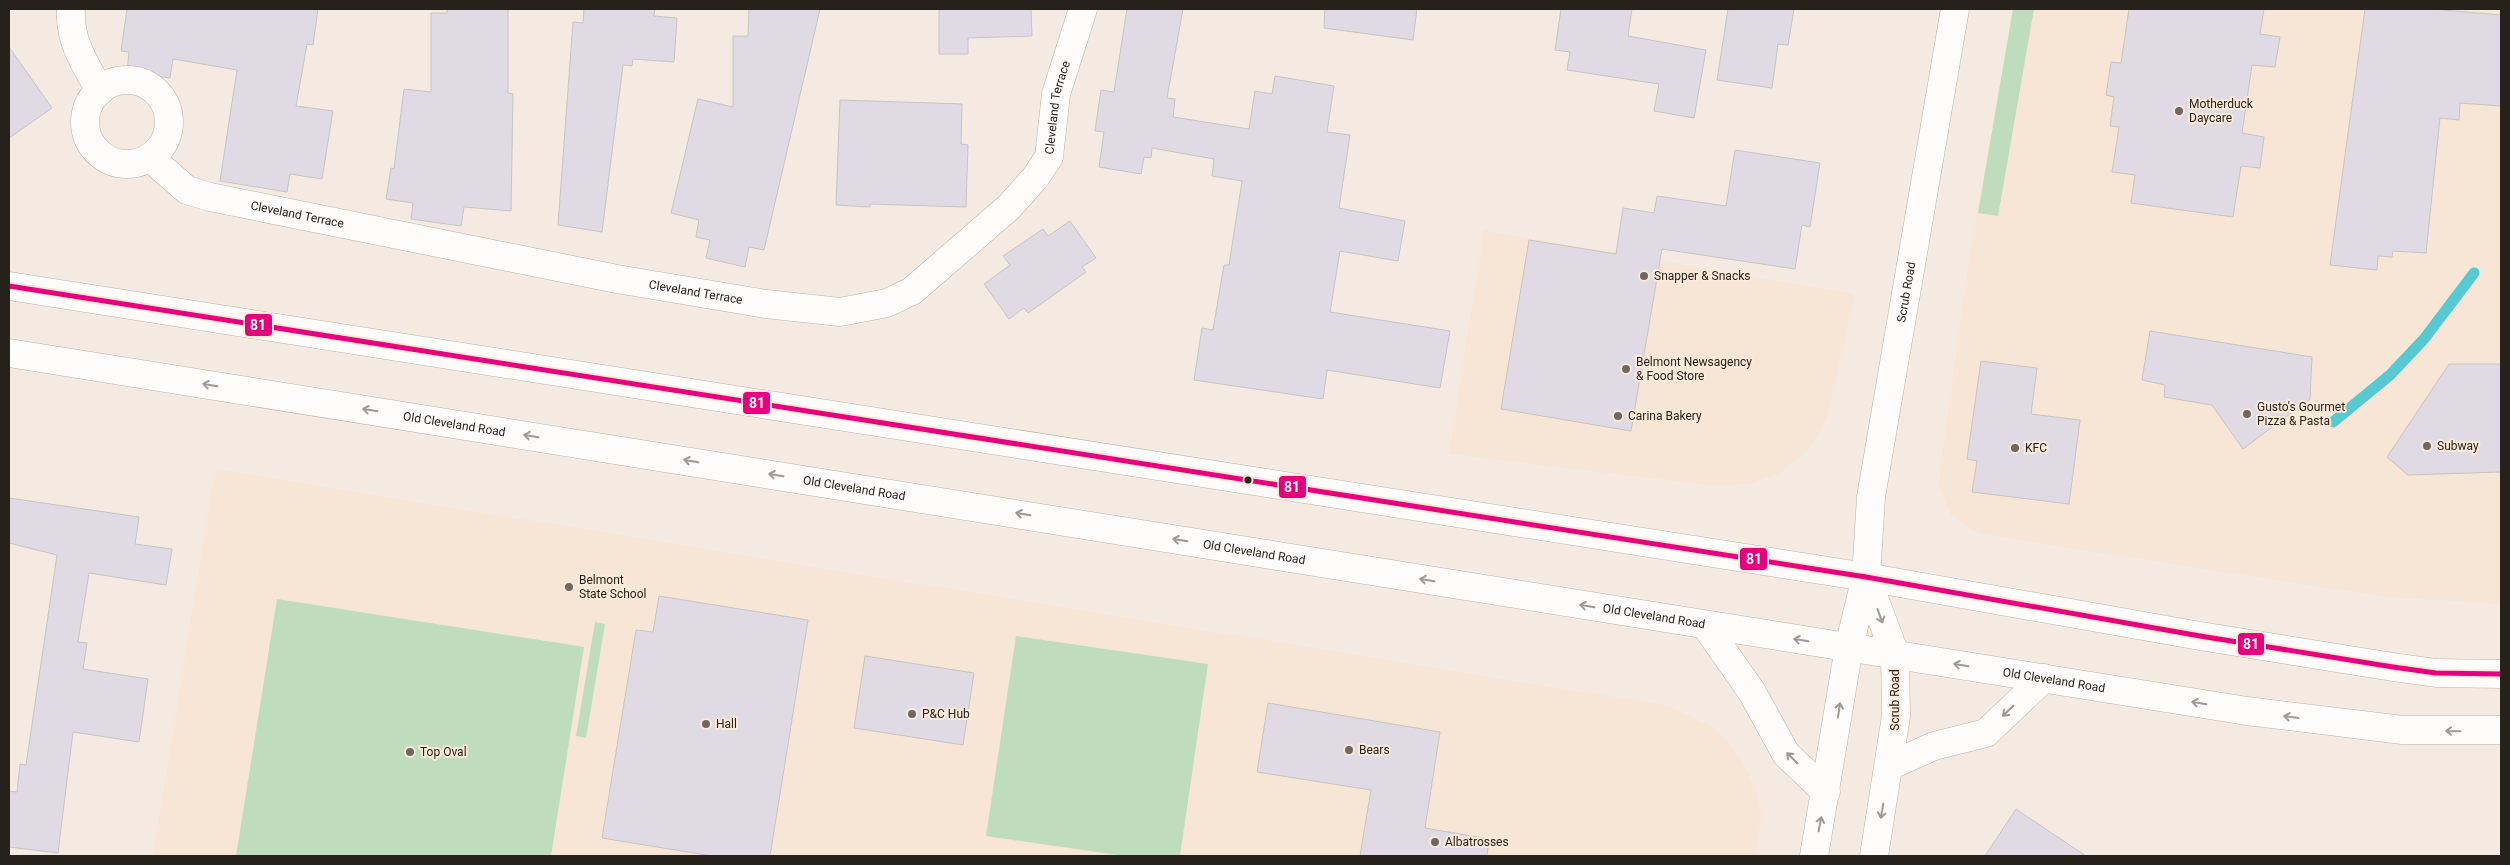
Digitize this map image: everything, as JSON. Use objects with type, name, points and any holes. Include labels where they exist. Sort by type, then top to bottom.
[{"type":"main road","points":[[70,9],[71,31],[74,42],[100,91]]},
{"type":"main road","name":"Cleveland Terrace","points":[[150,158],[187,190],[210,198],[617,279],[766,304],[840,312],[887,303],[912,291],[1009,207],[1035,178],[1049,157],[1056,94],[1083,9]]},
{"type":"main road","name":"Scrub Road","points":[[1814,856],[1849,647],[1866,578],[1871,497],[1955,9]]},
{"type":"main road","points":[[131,80],[145,84],[156,91],[165,102],[169,115],[169,130],[165,143],[150,158],[143,162],[115,163],[102,157],[92,146],[86,134],[84,120],[87,107],[100,91],[118,81],[131,80]]},
{"type":"main road","points":[[9,286],[1866,578],[2200,636],[2393,667],[2436,673],[2501,674]]},
{"type":"main road","name":"Old Cleveland Road","points":[[9,353],[1705,625],[2338,723],[2402,730],[2501,730]]},
{"type":"main road","name":"Scrub Road","points":[[1866,578],[1895,654],[1896,716],[1874,856]]},
{"type":"main road","points":[[1705,625],[1752,692],[1786,754],[1826,792]]},
{"type":"main road","points":[[1889,766],[1934,746],[1986,733],[2044,678]]},
{"type":"shaded area","points":[[2013,9],[2501,9],[2501,604],[2385,597],[1986,535],[1973,531],[1951,515],[1939,487],[1940,471],[1970,253]]},
{"type":"shaded area","points":[[1484,230],[1855,294],[1827,418],[1809,449],[1781,472],[1753,483],[1716,486],[1449,454]]},
{"type":"shaded area","name":"Belmont State School","points":[[215,469],[1669,706],[1717,729],[1742,761],[1754,786],[1762,813],[1755,856],[153,856]]},
{"type":"green space","points":[[2013,9],[2034,9],[1998,216],[1978,213]]},
{"type":"green space","name":"Top Oval","points":[[277,599],[584,647],[551,856],[236,856]]},
{"type":"green space","points":[[595,622],[605,624],[586,738],[576,736]]},
{"type":"green space","points":[[1016,636],[1208,664],[1180,856],[1124,856],[986,836]]},
{"type":"building","points":[[127,9],[318,9],[313,45],[307,44],[296,106],[333,111],[322,179],[290,174],[287,192],[220,181],[237,70],[173,59],[170,78],[127,72],[129,52],[121,51]]},
{"type":"building","points":[[447,9],[508,9],[508,93],[513,94],[511,211],[464,207],[461,226],[411,219],[413,203],[386,199],[391,168],[394,169],[404,89],[431,92],[431,13],[447,13]]},
{"type":"building","points":[[584,9],[655,9],[654,16],[677,18],[674,62],[633,59],[632,66],[623,65],[602,232],[558,225],[573,22],[583,23]]},
{"type":"building","points":[[749,9],[820,9],[764,250],[749,247],[745,267],[706,258],[710,240],[696,237],[699,220],[671,213],[698,99],[733,107],[733,36],[748,36]]},
{"type":"building","points":[[939,9],[1031,9],[1032,36],[968,38],[968,54],[939,54]]},
{"type":"building","points":[[1127,9],[1183,9],[1167,98],[1175,99],[1173,117],[1249,129],[1255,91],[1272,94],[1275,76],[1334,86],[1327,132],[1350,135],[1339,208],[1405,221],[1398,261],[1340,251],[1330,312],[1450,331],[1440,388],[1327,370],[1323,399],[1194,380],[1202,328],[1213,330],[1224,265],[1229,265],[1242,181],[1212,176],[1214,159],[1152,148],[1151,158],[1144,157],[1141,174],[1099,167],[1104,132],[1095,131],[1101,90],[1114,92]]},
{"type":"building","points":[[1325,9],[1417,9],[1413,40],[1324,28]]},
{"type":"building","points":[[1561,9],[1632,9],[1628,36],[1706,50],[1694,118],[1654,111],[1659,84],[1567,70],[1570,52],[1555,50]]},
{"type":"building","points":[[1728,9],[1794,9],[1788,45],[1778,44],[1772,88],[1717,80]]},
{"type":"building","name":"Motherduck Daycare","points":[[2129,9],[2264,9],[2260,34],[2280,37],[2275,67],[2252,65],[2242,133],[2264,137],[2260,168],[2241,166],[2233,217],[2131,203],[2135,175],[2112,172],[2119,127],[2110,126],[2114,97],[2106,95],[2111,62],[2121,63]]},
{"type":"building","points":[[2365,9],[2431,9],[2501,15],[2501,106],[2460,103],[2459,120],[2440,118],[2426,253],[2393,251],[2392,257],[2378,256],[2377,270],[2330,265]]},
{"type":"building","points":[[9,47],[52,108],[9,138]]},
{"type":"building","points":[[840,100],[962,104],[961,144],[968,145],[966,207],[870,204],[870,207],[836,205]]},
{"type":"building","points":[[1735,150],[1820,163],[1810,227],[1802,225],[1795,269],[1662,249],[1631,431],[1501,409],[1529,240],[1616,254],[1623,208],[1654,213],[1657,196],[1726,206]]},
{"type":"building","points":[[1070,221],[1096,258],[1082,267],[1086,272],[1028,313],[1024,308],[1009,319],[984,284],[1010,265],[1003,256],[1043,229],[1048,236]]},
{"type":"building","points":[[2150,331],[2312,357],[2310,399],[2243,449],[2212,405],[2164,397],[2165,385],[2142,380]]},
{"type":"building","name":"KFC","points":[[1981,361],[2037,368],[2031,414],[2080,420],[2069,504],[1972,492],[1977,461],[1967,459]]},
{"type":"building","points":[[2449,364],[2501,364],[2501,472],[2408,475],[2387,457]]},
{"type":"building","points":[[9,498],[139,517],[135,544],[172,549],[166,585],[89,573],[78,642],[87,643],[83,669],[148,679],[139,742],[73,732],[58,853],[9,847],[9,791],[17,792],[20,764],[26,765],[57,555],[9,543]]},
{"type":"building","name":"Hall","points":[[659,596],[808,620],[770,856],[712,856],[602,838],[636,630],[653,632]]},
{"type":"building","name":"P&C Hub","points":[[865,656],[974,673],[963,745],[854,728]]},
{"type":"building","name":"Bears","points":[[1268,703],[1440,732],[1425,828],[1489,839],[1487,856],[1360,856],[1371,790],[1257,772]]},
{"type":"building","points":[[2016,809],[2086,856],[1985,856]]},
{"type":"waterway","points":[[2333,422],[2390,375],[2424,339],[2474,273]]},
{"type":"transit line","name":"81","points":[[9,286],[1866,577],[2200,636],[2393,667],[2436,673],[2501,674]]},
{"type":"place","name":"Motherduck Daycare","points":[[2179,111]]},
{"type":"place","name":"Snapper & Snacks","points":[[1644,276]]},
{"type":"place","name":"Belmont Newsagency & Food Store","points":[[1626,369]]},
{"type":"place","name":"Gusto's Gourmet Pizza & Pasta","points":[[2247,414]]},
{"type":"place","name":"Carina Bakery","points":[[1618,416]]},
{"type":"place","name":"Subway","points":[[2427,446]]},
{"type":"place","name":"KFC","points":[[2015,448]]},
{"type":"place","name":"Belmont State School","points":[[569,587]]},
{"type":"place","name":"P&C Hub","points":[[912,714]]},
{"type":"place","name":"Hall","points":[[706,724]]},
{"type":"place","name":"Bears","points":[[1349,750]]},
{"type":"place","name":"Top Oval","points":[[410,752]]},
{"type":"place","name":"Albatrosses","points":[[1435,842]]}]
